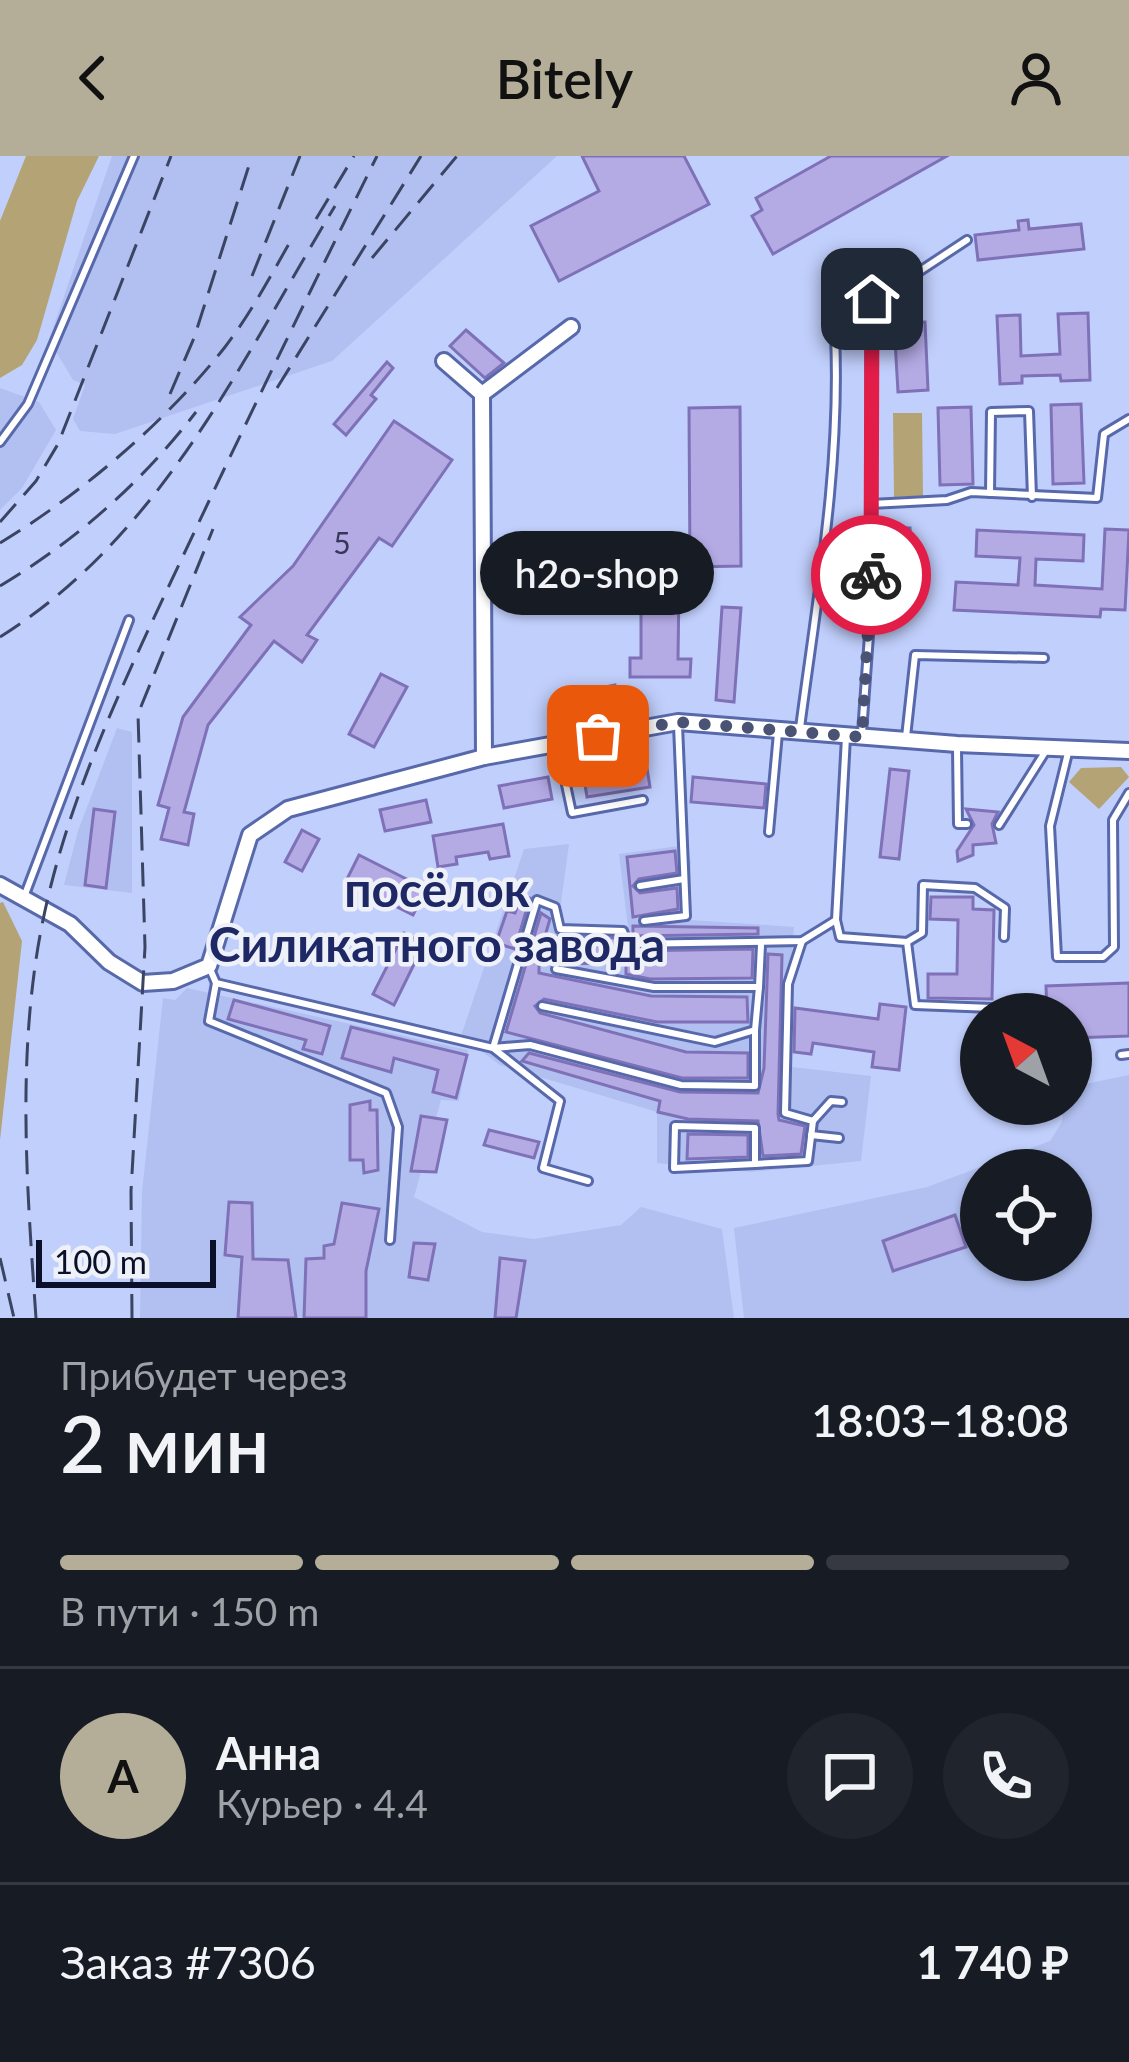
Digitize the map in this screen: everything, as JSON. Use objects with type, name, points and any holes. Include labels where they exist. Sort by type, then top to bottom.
[{"type":"street","points":[[482,394],[571,327]]},
{"type":"street","points":[[444,361],[482,394],[484,757]]},
{"type":"street","points":[[0,885],[70,924],[109,962],[143,982],[173,981],[209,966],[250,835],[288,809],[484,757],[678,722],[956,744],[1129,751]]},
{"type":"lane","points":[[0,442],[28,404],[134,156]]},
{"type":"lane","points":[[967,240],[870,304],[871,504],[836,920],[840,937],[907,942],[922,933],[923,885],[976,888],[1005,908],[1004,938]]},
{"type":"lane","points":[[800,732],[829,504],[837,387],[835,334]]},
{"type":"lane","points":[[990,494],[991,412],[1029,411],[1032,497]]},
{"type":"lane","points":[[871,504],[990,494],[1100,496],[1104,434],[1129,419]]},
{"type":"lane","points":[[24,899],[129,620]]},
{"type":"lane","points":[[906,740],[915,655],[1044,658]]},
{"type":"lane","points":[[644,921],[686,916],[678,722]]},
{"type":"lane","points":[[769,832],[778,730]]},
{"type":"lane","points":[[558,744],[572,813],[643,800]]},
{"type":"lane","points":[[956,744],[958,824],[967,824]]},
{"type":"lane","points":[[998,825],[1048,748]]},
{"type":"lane","points":[[1069,749],[1050,826],[1057,957],[1103,957],[1114,946],[1113,820],[1129,793]]},
{"type":"lane","points":[[640,886],[684,879]]},
{"type":"lane","points":[[493,1048],[536,900],[555,907],[560,928],[623,931],[628,944],[802,941],[836,920]]},
{"type":"lane","points":[[802,941],[788,984],[785,1113],[813,1121]]},
{"type":"lane","points":[[907,942],[915,1005],[960,1007]]},
{"type":"lane","points":[[216,983],[493,1048],[530,1045],[681,1085],[755,1086],[760,945]]},
{"type":"lane","points":[[209,966],[216,983],[209,1021],[386,1093],[398,1127],[390,1240]]},
{"type":"lane","points":[[556,969],[654,987],[759,987]]},
{"type":"lane","points":[[542,1006],[715,1042],[755,1030]]},
{"type":"lane","points":[[493,1048],[560,1101],[543,1168],[588,1181]]},
{"type":"lane","points":[[755,1164],[754,1127],[675,1126],[674,1168],[755,1164],[808,1161],[813,1121],[831,1101],[842,1102]]},
{"type":"lane","points":[[811,1135],[839,1138]]},
{"type":"shaded area","points":[[26,156],[99,156],[77,201],[37,340],[22,365],[0,378],[0,221]]},
{"type":"shaded area","points":[[112,156],[557,156],[332,361],[115,434],[80,431],[73,419],[85,385],[73,380],[49,340]]},
{"type":"shaded area","points":[[0,388],[39,402],[56,430],[22,488],[0,510]]},
{"type":"shaded area","points":[[893,413],[922,413],[923,496],[894,497]]},
{"type":"shaded area","points":[[117,728],[132,732],[132,893],[64,885],[78,831]]},
{"type":"shaded area","points":[[1121,767],[1129,777],[1099,809],[1069,782],[1081,768]]},
{"type":"shaded area","points":[[569,844],[558,925],[628,927],[619,854],[686,845],[691,861],[690,920],[794,927],[783,1066],[871,1076],[861,1161],[751,1172],[657,1163],[657,1112],[500,1065],[461,1036],[524,849]]},
{"type":"shaded area","points":[[0,903],[22,941],[0,1140]]},
{"type":"shaded area","points":[[187,988],[468,1050],[459,1101],[441,1100],[414,1197],[482,1232],[534,1239],[621,1225],[641,1207],[722,1229],[734,1318],[140,1318],[142,1192],[163,998],[175,1000]]},
{"type":"shaded area","points":[[1129,1075],[1129,1318],[744,1318],[734,1228],[927,1187],[960,1175],[960,1281],[1092,1281],[1092,1149],[1029,1149],[1050,1141],[1060,1125],[1092,1125],[1092,1083]]},
{"type":"building","points":[[582,156],[684,156],[709,204],[559,281],[531,226],[599,191]]},
{"type":"building","points":[[831,156],[947,156],[773,254],[752,216],[762,210],[756,198]]},
{"type":"building","points":[[1028,220],[1029,229],[1081,224],[1084,249],[978,260],[975,235],[1019,230],[1018,221]]},
{"type":"building","points":[[1088,313],[1090,380],[1022,376],[1022,383],[1000,384],[997,316],[1020,315],[1021,356],[1060,354],[1058,314]]},
{"type":"building","points":[[925,322],[928,390],[898,392],[894,323]]},
{"type":"building","points":[[466,330],[504,363],[485,378],[450,346]]},
{"type":"building","points":[[387,362],[393,368],[371,395],[376,399],[346,435],[334,424]]},
{"type":"building","points":[[1081,404],[1084,483],[1053,484],[1051,405]]},
{"type":"building","points":[[740,407],[741,566],[690,567],[689,408]]},
{"type":"building","points":[[971,407],[973,484],[940,485],[938,408]]},
{"type":"building","points":[[394,421],[452,460],[392,546],[379,538],[307,635],[317,640],[302,662],[274,641],[208,725],[184,812],[194,814],[188,845],[161,839],[169,808],[158,805],[183,717],[251,625],[240,617],[293,566]]},
{"type":"building","points":[[881,527],[910,528],[913,599],[880,599]]},
{"type":"building","points":[[1105,529],[1129,530],[1125,610],[1101,609],[1100,617],[954,610],[956,582],[1018,585],[1020,558],[976,556],[977,530],[1084,535],[1083,561],[1036,559],[1035,585],[1102,589]]},
{"type":"building","points":[[831,553],[848,555],[844,604],[825,603]]},
{"type":"building","points":[[666,564],[685,564],[685,588],[679,587],[678,659],[691,659],[690,677],[630,677],[630,658],[641,658],[641,576],[666,576]]},
{"type":"building","points":[[722,607],[741,608],[734,702],[716,700]]},
{"type":"building","points":[[381,674],[407,687],[374,747],[349,734]]},
{"type":"building","points":[[615,685],[621,712],[581,720],[575,693]]},
{"type":"building","points":[[646,762],[650,787],[587,797],[583,773]]},
{"type":"building","points":[[890,769],[909,771],[899,859],[880,857]]},
{"type":"building","points":[[548,777],[552,799],[504,808],[499,786]]},
{"type":"building","points":[[693,777],[766,784],[764,808],[691,802]]},
{"type":"building","points":[[426,800],[431,822],[385,831],[380,810]]},
{"type":"building","points":[[94,809],[115,812],[106,888],[85,885]]},
{"type":"building","points":[[966,809],[998,812],[992,824],[996,843],[973,845],[973,855],[958,861],[957,851],[974,825]]},
{"type":"building","points":[[503,824],[509,856],[490,859],[488,852],[456,857],[457,864],[438,867],[433,836]]},
{"type":"building","points":[[302,830],[319,839],[302,871],[285,862]]},
{"type":"building","points":[[675,851],[677,873],[639,879],[633,886],[640,893],[677,888],[678,909],[633,917],[627,857]]},
{"type":"building","points":[[359,855],[426,889],[413,915],[346,881]]},
{"type":"building","points":[[521,896],[530,898],[515,949],[496,943],[507,911],[515,913]]},
{"type":"building","points":[[931,897],[973,897],[973,909],[994,910],[992,993],[928,998],[928,974],[957,974],[958,920],[930,919]]},
{"type":"building","points":[[541,913],[550,919],[545,936],[618,938],[627,951],[753,949],[752,978],[650,979],[626,974],[626,963],[539,964],[539,973],[651,996],[747,997],[748,1022],[657,1022],[544,999],[535,1006],[540,1013],[686,1052],[748,1053],[748,1078],[682,1078],[506,1032]]},
{"type":"building","points":[[633,926],[758,928],[758,934],[633,936]]},
{"type":"building","points":[[404,933],[424,944],[394,1005],[373,994]]},
{"type":"building","points":[[768,954],[782,955],[778,1114],[779,1120],[805,1126],[801,1154],[763,1156],[758,1121],[688,1119],[658,1112],[660,1101],[522,1061],[529,1053],[680,1092],[758,1093],[764,1068]]},
{"type":"building","points":[[1129,983],[1129,1036],[1092,1037],[1092,993],[1046,993],[1046,986]]},
{"type":"building","points":[[234,1000],[330,1026],[322,1054],[303,1049],[306,1040],[228,1019]]},
{"type":"building","points":[[880,1004],[906,1007],[899,1070],[872,1067],[874,1052],[813,1043],[811,1054],[794,1052],[795,1008],[878,1019]]},
{"type":"building","points":[[351,1027],[467,1055],[456,1098],[433,1092],[438,1070],[394,1058],[391,1072],[342,1058]]},
{"type":"building","points":[[370,1101],[370,1110],[377,1110],[378,1170],[364,1173],[363,1160],[350,1160],[350,1105]]},
{"type":"building","points":[[421,1116],[447,1120],[436,1172],[411,1171]]},
{"type":"building","points":[[489,1130],[539,1142],[534,1158],[484,1145]]},
{"type":"building","points":[[688,1134],[748,1135],[748,1157],[687,1159]]},
{"type":"building","points":[[229,1202],[252,1203],[253,1259],[288,1260],[296,1318],[238,1318],[242,1257],[225,1255]]},
{"type":"building","points":[[342,1203],[379,1209],[366,1271],[366,1318],[304,1318],[306,1259],[324,1258],[324,1246],[334,1244]]},
{"type":"building","points":[[955,1215],[960,1230],[960,1249],[893,1271],[883,1241]]},
{"type":"building","points":[[414,1243],[435,1244],[428,1280],[409,1277]]},
{"type":"building","points":[[500,1258],[525,1261],[516,1318],[495,1318]]},
{"type":"railway","points":[[0,522],[36,481],[58,444],[171,156]]},
{"type":"railway","points":[[170,394],[194,338],[252,156]]},
{"type":"railway","points":[[252,276],[300,156]]},
{"type":"railway","points":[[316,219],[354,156]]},
{"type":"railway","points":[[36,1318],[27,1060],[34,974],[56,865],[92,759],[136,657],[377,156]]},
{"type":"railway","points":[[277,388],[421,156]]},
{"type":"railway","points":[[372,258],[457,156]]},
{"type":"railway","points":[[0,637],[57,596],[152,498],[230,385],[335,206]]},
{"type":"railway","points":[[0,543],[91,479],[202,375],[235,334],[294,235]]},
{"type":"railway","points":[[0,586],[106,508],[196,412]]},
{"type":"railway","points":[[132,1318],[131,1191],[145,947],[138,714],[213,529]]},
{"type":"railway","points":[[0,1258],[14,1318]]},
{"type":"way so far","points":[[598,736],[678,722],[862,737],[871,575]]},
{"type":"place","name":"h2o-shop","points":[[598,736]]},
{"type":"district","name":"посёлок Силикатного завода","points":[[437,916]]},
{"type":"route","points":[[871,575],[872,299]]}]
